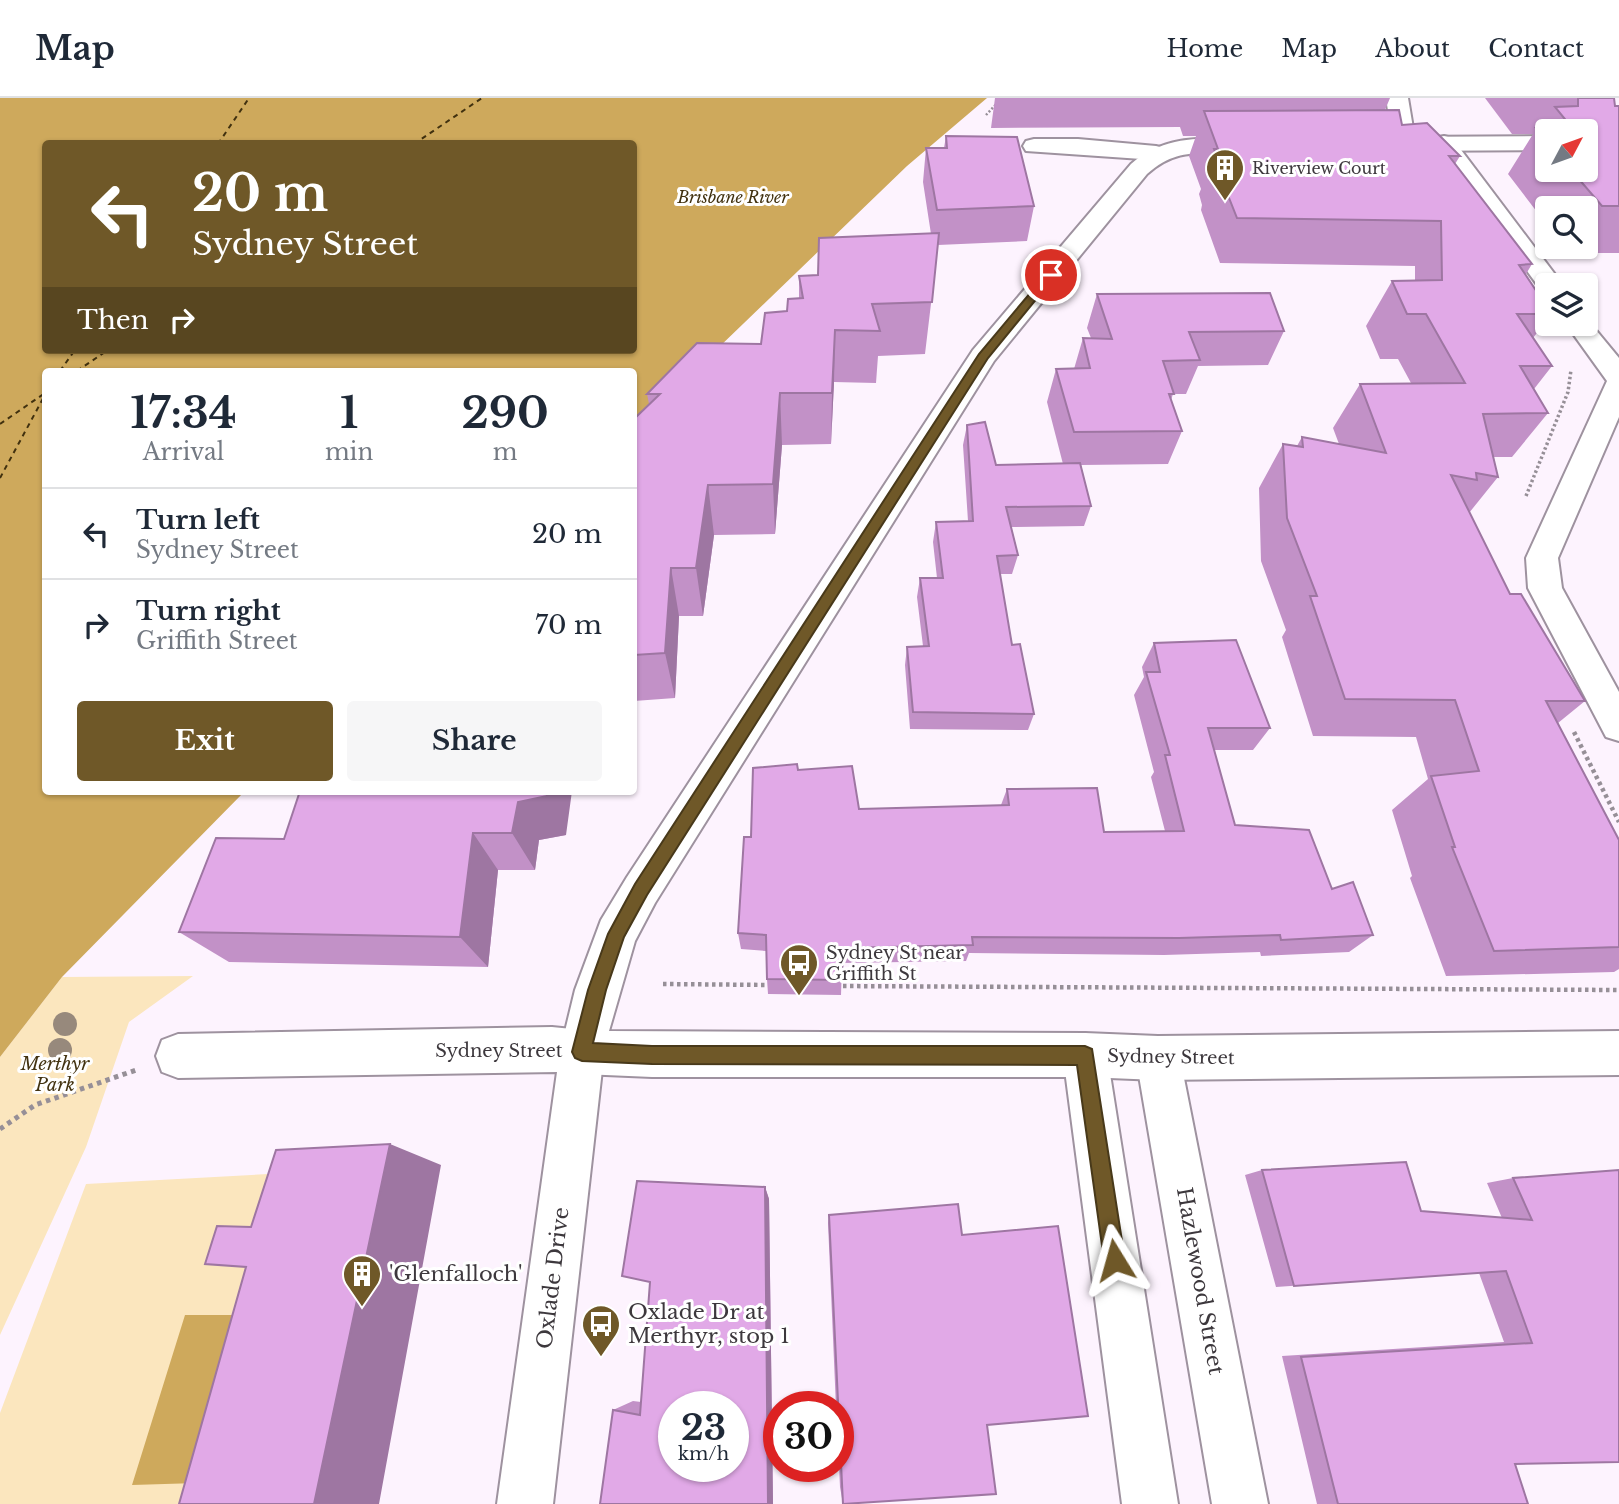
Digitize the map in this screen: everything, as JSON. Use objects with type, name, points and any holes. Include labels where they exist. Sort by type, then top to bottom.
[{"type":"street","points":[[1397,98],[1402,129],[1414,144]]},
{"type":"street","points":[[1444,143],[1541,273]]},
{"type":"street","points":[[1373,144],[1535,143]]},
{"type":"street","points":[[1034,146],[1078,146],[1156,153],[1177,146],[1266,145]]},
{"type":"street","name":"Oxlade Drive","points":[[525,1504],[582,1052],[597,990],[616,934],[750,719],[983,356],[1135,173],[1156,153]]},
{"type":"street","points":[[1588,336],[1619,377]]},
{"type":"street","points":[[1619,384],[1542,558],[1545,588],[1619,726]]},
{"type":"street","name":"Sydney Street","points":[[178,1056],[552,1049],[652,1055],[1085,1055],[1158,1058],[1619,1054]]},
{"type":"street","points":[[1085,1055],[1150,1504]]},
{"type":"street","name":"Hazlewood Street","points":[[1158,1058],[1240,1504]]},
{"type":"path","points":[[986,115],[1002,98]]},
{"type":"path","points":[[663,984],[775,985]]},
{"type":"path","points":[[831,986],[1619,989]]},
{"type":"path","points":[[0,1129],[35,1105],[178,1056]]},
{"type":"green space","name":"Merthyr Park","points":[[193,976],[129,1022],[86,1147],[0,1335],[0,1057],[62,977]]},
{"type":"green space","points":[[341,1170],[261,1504],[0,1504],[0,1413],[86,1184]]},
{"type":"water","name":"Brisbane River","points":[[0,98],[987,98],[907,166],[637,426],[637,368],[42,368],[42,795],[241,795],[62,977],[0,1057]]},
{"type":"water","points":[[185,1315],[272,1315],[230,1482],[132,1485]]},
{"type":"building","points":[[1578,98],[1614,98],[1615,106],[1619,106],[1619,206],[1602,206],[1598,196],[1593,196],[1581,182],[1598,182],[1598,119],[1565,119],[1555,107],[1578,106]]},
{"type":"building","points":[[1399,110],[1402,125],[1427,123],[1460,156],[1449,156],[1532,264],[1519,265],[1535,289],[1535,314],[1517,314],[1552,366],[1520,366],[1548,413],[1483,414],[1498,477],[1476,473],[1477,480],[1451,475],[1510,594],[1521,594],[1585,701],[1546,701],[1619,840],[1619,947],[1494,951],[1452,847],[1455,847],[1431,776],[1479,771],[1455,700],[1345,699],[1310,596],[1317,596],[1287,518],[1283,444],[1303,447],[1302,437],[1386,453],[1360,384],[1465,383],[1426,314],[1407,314],[1392,281],[1442,280],[1441,221],[1237,218],[1216,165],[1220,165],[1214,149],[1218,149],[1204,111]]},
{"type":"building","points":[[946,136],[1017,137],[1034,206],[937,210],[926,148],[947,148]]},
{"type":"building","points":[[939,233],[932,302],[872,304],[880,331],[835,330],[832,393],[780,393],[773,484],[708,485],[696,568],[671,568],[665,653],[637,655],[637,416],[660,394],[647,394],[697,343],[761,344],[765,313],[787,311],[788,299],[803,298],[799,276],[818,275],[819,238]]},
{"type":"building","points":[[1270,293],[1284,331],[1189,332],[1200,360],[1163,361],[1174,394],[1169,394],[1182,431],[1074,432],[1056,369],[1090,368],[1083,338],[1112,339],[1097,294]]},
{"type":"building","points":[[985,422],[996,465],[1080,463],[1091,506],[1006,507],[1018,555],[997,556],[1012,645],[1020,644],[1034,714],[913,712],[907,647],[929,646],[920,578],[943,578],[936,522],[973,521],[967,425]]},
{"type":"building","points":[[1236,640],[1270,728],[1208,728],[1235,825],[1309,830],[1332,889],[1353,882],[1373,935],[1281,940],[1280,935],[1179,938],[972,937],[973,945],[843,948],[842,980],[767,979],[766,935],[738,933],[744,837],[751,837],[753,768],[797,764],[798,770],[852,766],[859,809],[1009,805],[1007,789],[1097,788],[1104,832],[1184,831],[1165,755],[1170,755],[1146,672],[1160,672],[1154,643]]},
{"type":"building","points":[[299,795],[547,795],[518,802],[512,833],[473,833],[460,937],[179,932],[216,838],[284,839]]},
{"type":"building","points":[[390,1144],[314,1504],[179,1504],[246,1267],[205,1264],[217,1226],[251,1227],[276,1150]]},
{"type":"building","points":[[1406,1162],[1421,1211],[1532,1220],[1513,1178],[1619,1170],[1619,1462],[1515,1464],[1528,1504],[1338,1504],[1301,1357],[1532,1343],[1506,1271],[1294,1286],[1262,1170]]},
{"type":"building","points":[[637,1181],[765,1187],[767,1391],[763,1391],[763,1482],[768,1482],[768,1504],[600,1504],[613,1410],[640,1415],[650,1282],[622,1276]]},
{"type":"building","points":[[958,1204],[962,1235],[1058,1226],[1088,1416],[987,1425],[996,1494],[843,1504],[842,1482],[854,1482],[854,1391],[838,1391],[829,1215]]},
{"type":"ferry route","points":[[221,140],[249,98]]},
{"type":"ferry route","points":[[420,140],[482,98]]},
{"type":"ferry route","points":[[62,368],[72,354]]},
{"type":"ferry route","points":[[81,368],[102,354]]},
{"type":"ferry route","points":[[0,424],[42,395]]},
{"type":"ferry route","points":[[0,478],[42,400]]},
{"type":"place","name":"Riverview Court","points":[[1225,202]]},
{"type":"place","name":"Sydney St near Griffith St","points":[[799,997]]},
{"type":"place","name":"'Glenfalloch'","points":[[362,1308]]},
{"type":"place","name":"Oxlade Dr at Merthyr, stop 1","points":[[601,1358]]},
{"type":"route","points":[[1051,275],[983,356],[641,890],[616,934],[597,990],[582,1052],[652,1055],[1085,1055],[1115,1260]]}]
